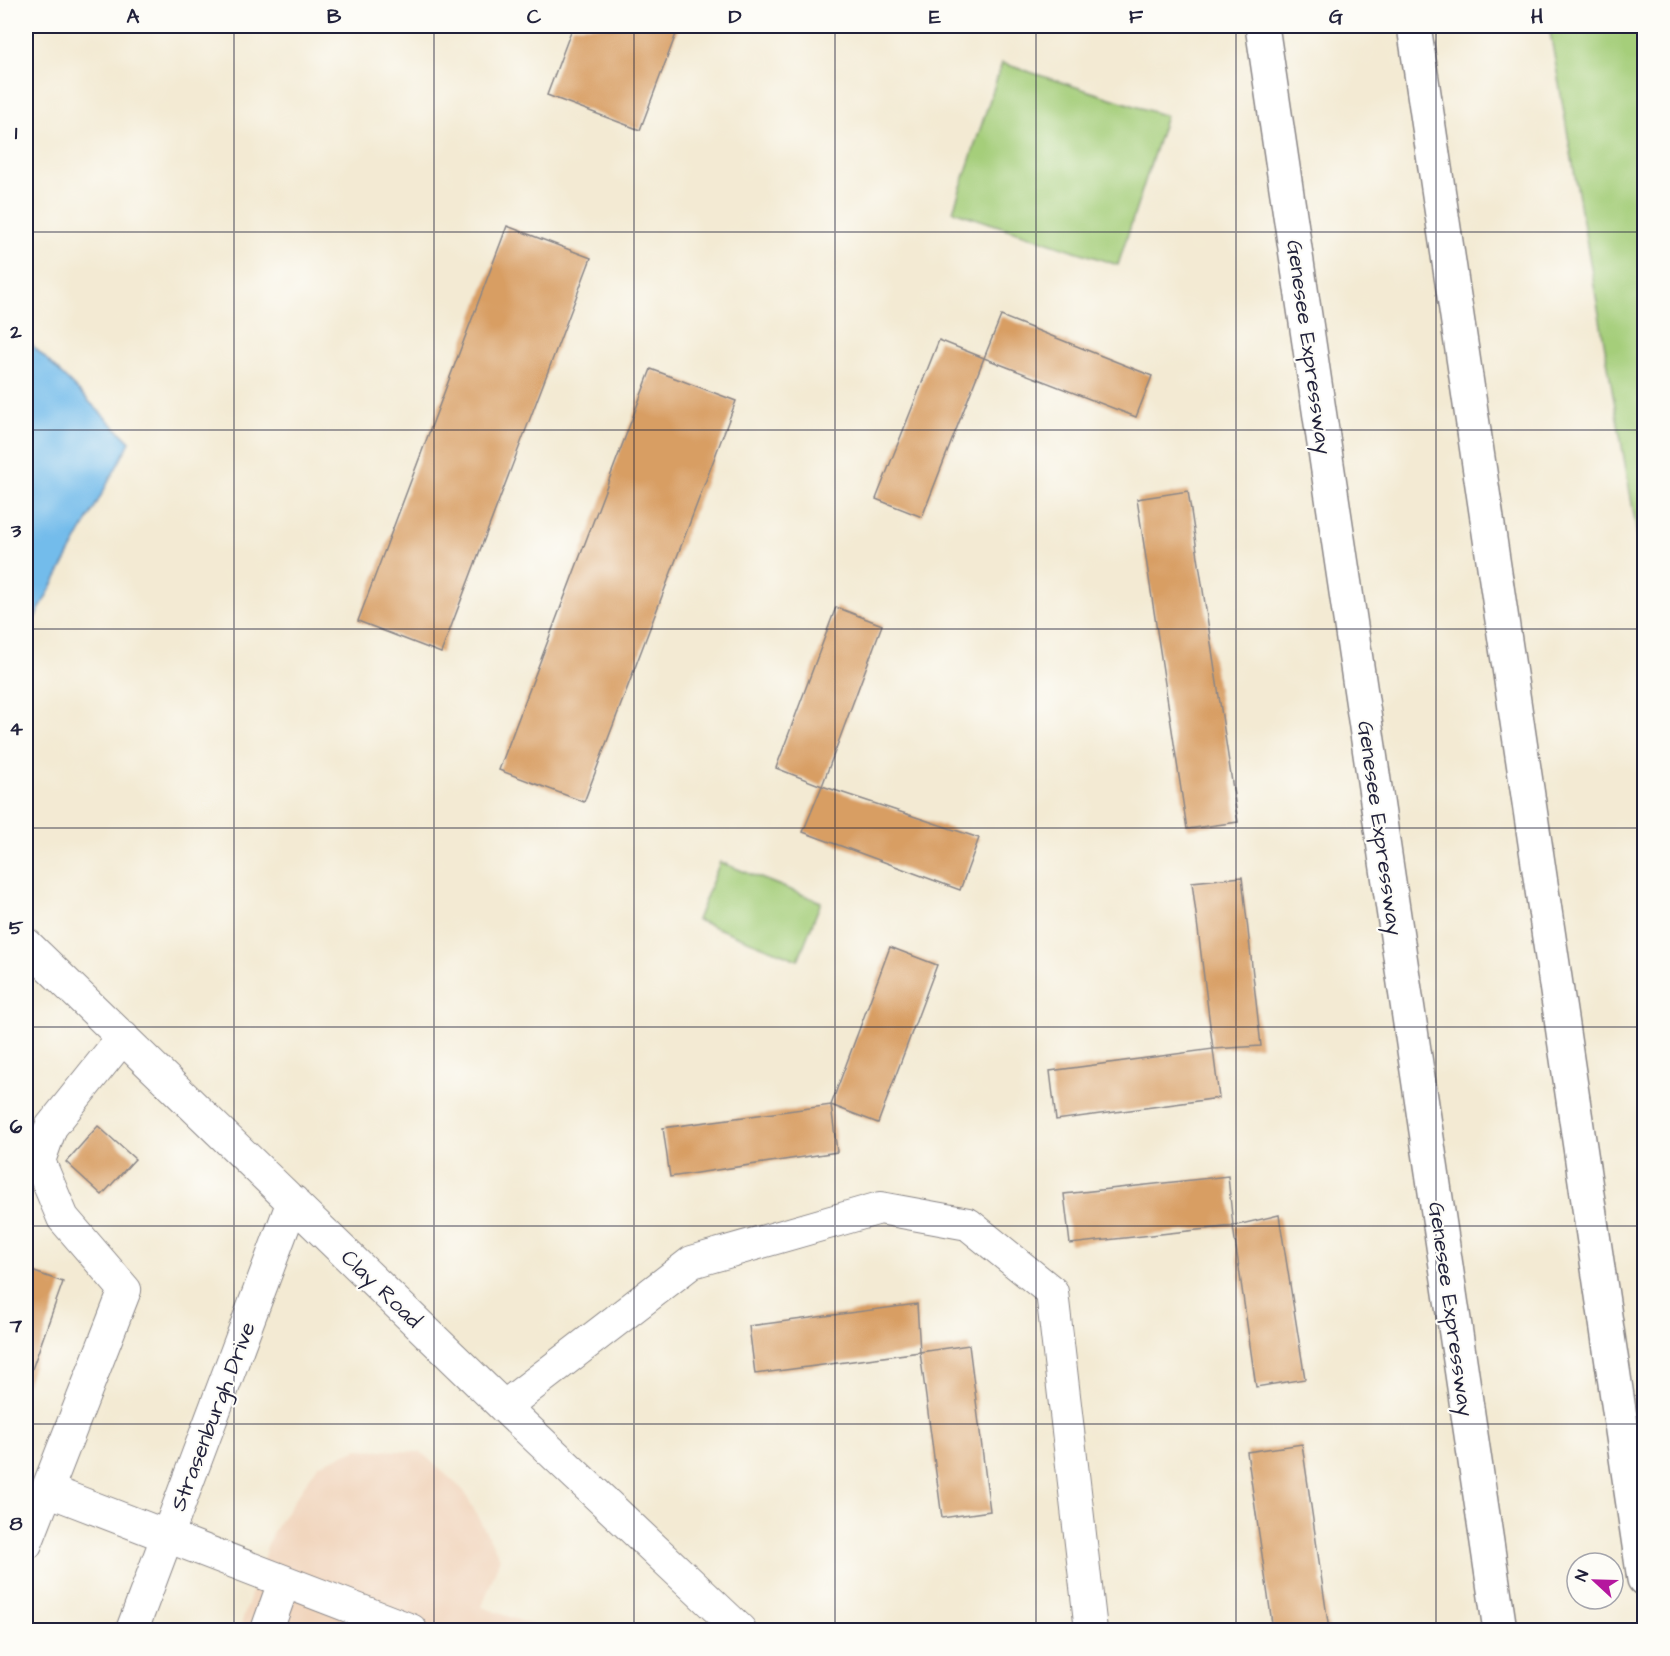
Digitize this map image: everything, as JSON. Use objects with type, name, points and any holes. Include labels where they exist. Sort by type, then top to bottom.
[{"type":"highway","name":"Genesee Expressway","points":[[1262,26],[1500,1630]]},
{"type":"highway","points":[[1414,26],[1644,1579]]},
{"type":"street","name":"Clay Road","points":[[26,944],[504,1407],[740,1630]]},
{"type":"street","points":[[26,1544],[125,1290],[63,1218],[39,1161],[51,1127],[123,1037]]},
{"type":"street","name":"Strasenburgh Drive","points":[[132,1630],[293,1201]]},
{"type":"street","points":[[504,1407],[692,1262],[880,1208],[968,1224],[1052,1292],[1091,1630]]},
{"type":"street","points":[[47,1490],[411,1630]]},
{"type":"street","points":[[267,1630],[284,1582]]},
{"type":"shaded area","points":[[358,1449],[421,1452],[464,1491],[500,1558],[482,1607],[546,1630],[239,1630],[272,1533],[318,1465]]},
{"type":"green space","points":[[1549,26],[1644,26],[1644,573]]},
{"type":"green space","points":[[1002,63],[1166,116],[1118,265],[953,211]]},
{"type":"green space","points":[[720,862],[821,902],[798,960],[697,920]]},
{"type":"water","points":[[26,339],[130,442],[26,634]]},
{"type":"building","points":[[573,26],[679,26],[640,130],[547,95]]},
{"type":"building","points":[[507,226],[591,258],[441,653],[358,621]]},
{"type":"building","points":[[1001,316],[1152,376],[1136,417],[984,358]]},
{"type":"building","points":[[939,340],[984,358],[922,517],[876,499]]},
{"type":"building","points":[[651,369],[736,401],[584,802],[499,770]]},
{"type":"building","points":[[1188,491],[1238,822],[1187,829],[1137,499]]},
{"type":"building","points":[[836,607],[882,625],[822,786],[776,768]]},
{"type":"building","points":[[822,786],[979,838],[960,890],[803,832]]},
{"type":"building","points":[[1242,877],[1261,1046],[1213,1049],[1192,882]]},
{"type":"building","points":[[890,947],[937,965],[878,1123],[831,1105]]},
{"type":"building","points":[[1213,1049],[1219,1098],[1056,1120],[1050,1071]]},
{"type":"building","points":[[831,1105],[837,1152],[670,1177],[663,1128]]},
{"type":"building","points":[[98,1126],[135,1159],[102,1195],[66,1162]]},
{"type":"building","points":[[1228,1176],[1233,1226],[1070,1244],[1064,1194]]},
{"type":"building","points":[[1279,1215],[1305,1379],[1256,1387],[1233,1226]]},
{"type":"building","points":[[26,1269],[63,1282],[26,1386]]},
{"type":"building","points":[[917,1304],[920,1352],[755,1374],[749,1326]]},
{"type":"building","points":[[969,1345],[990,1511],[942,1518],[920,1352]]},
{"type":"building","points":[[1302,1444],[1329,1630],[1273,1630],[1247,1452]]}]
